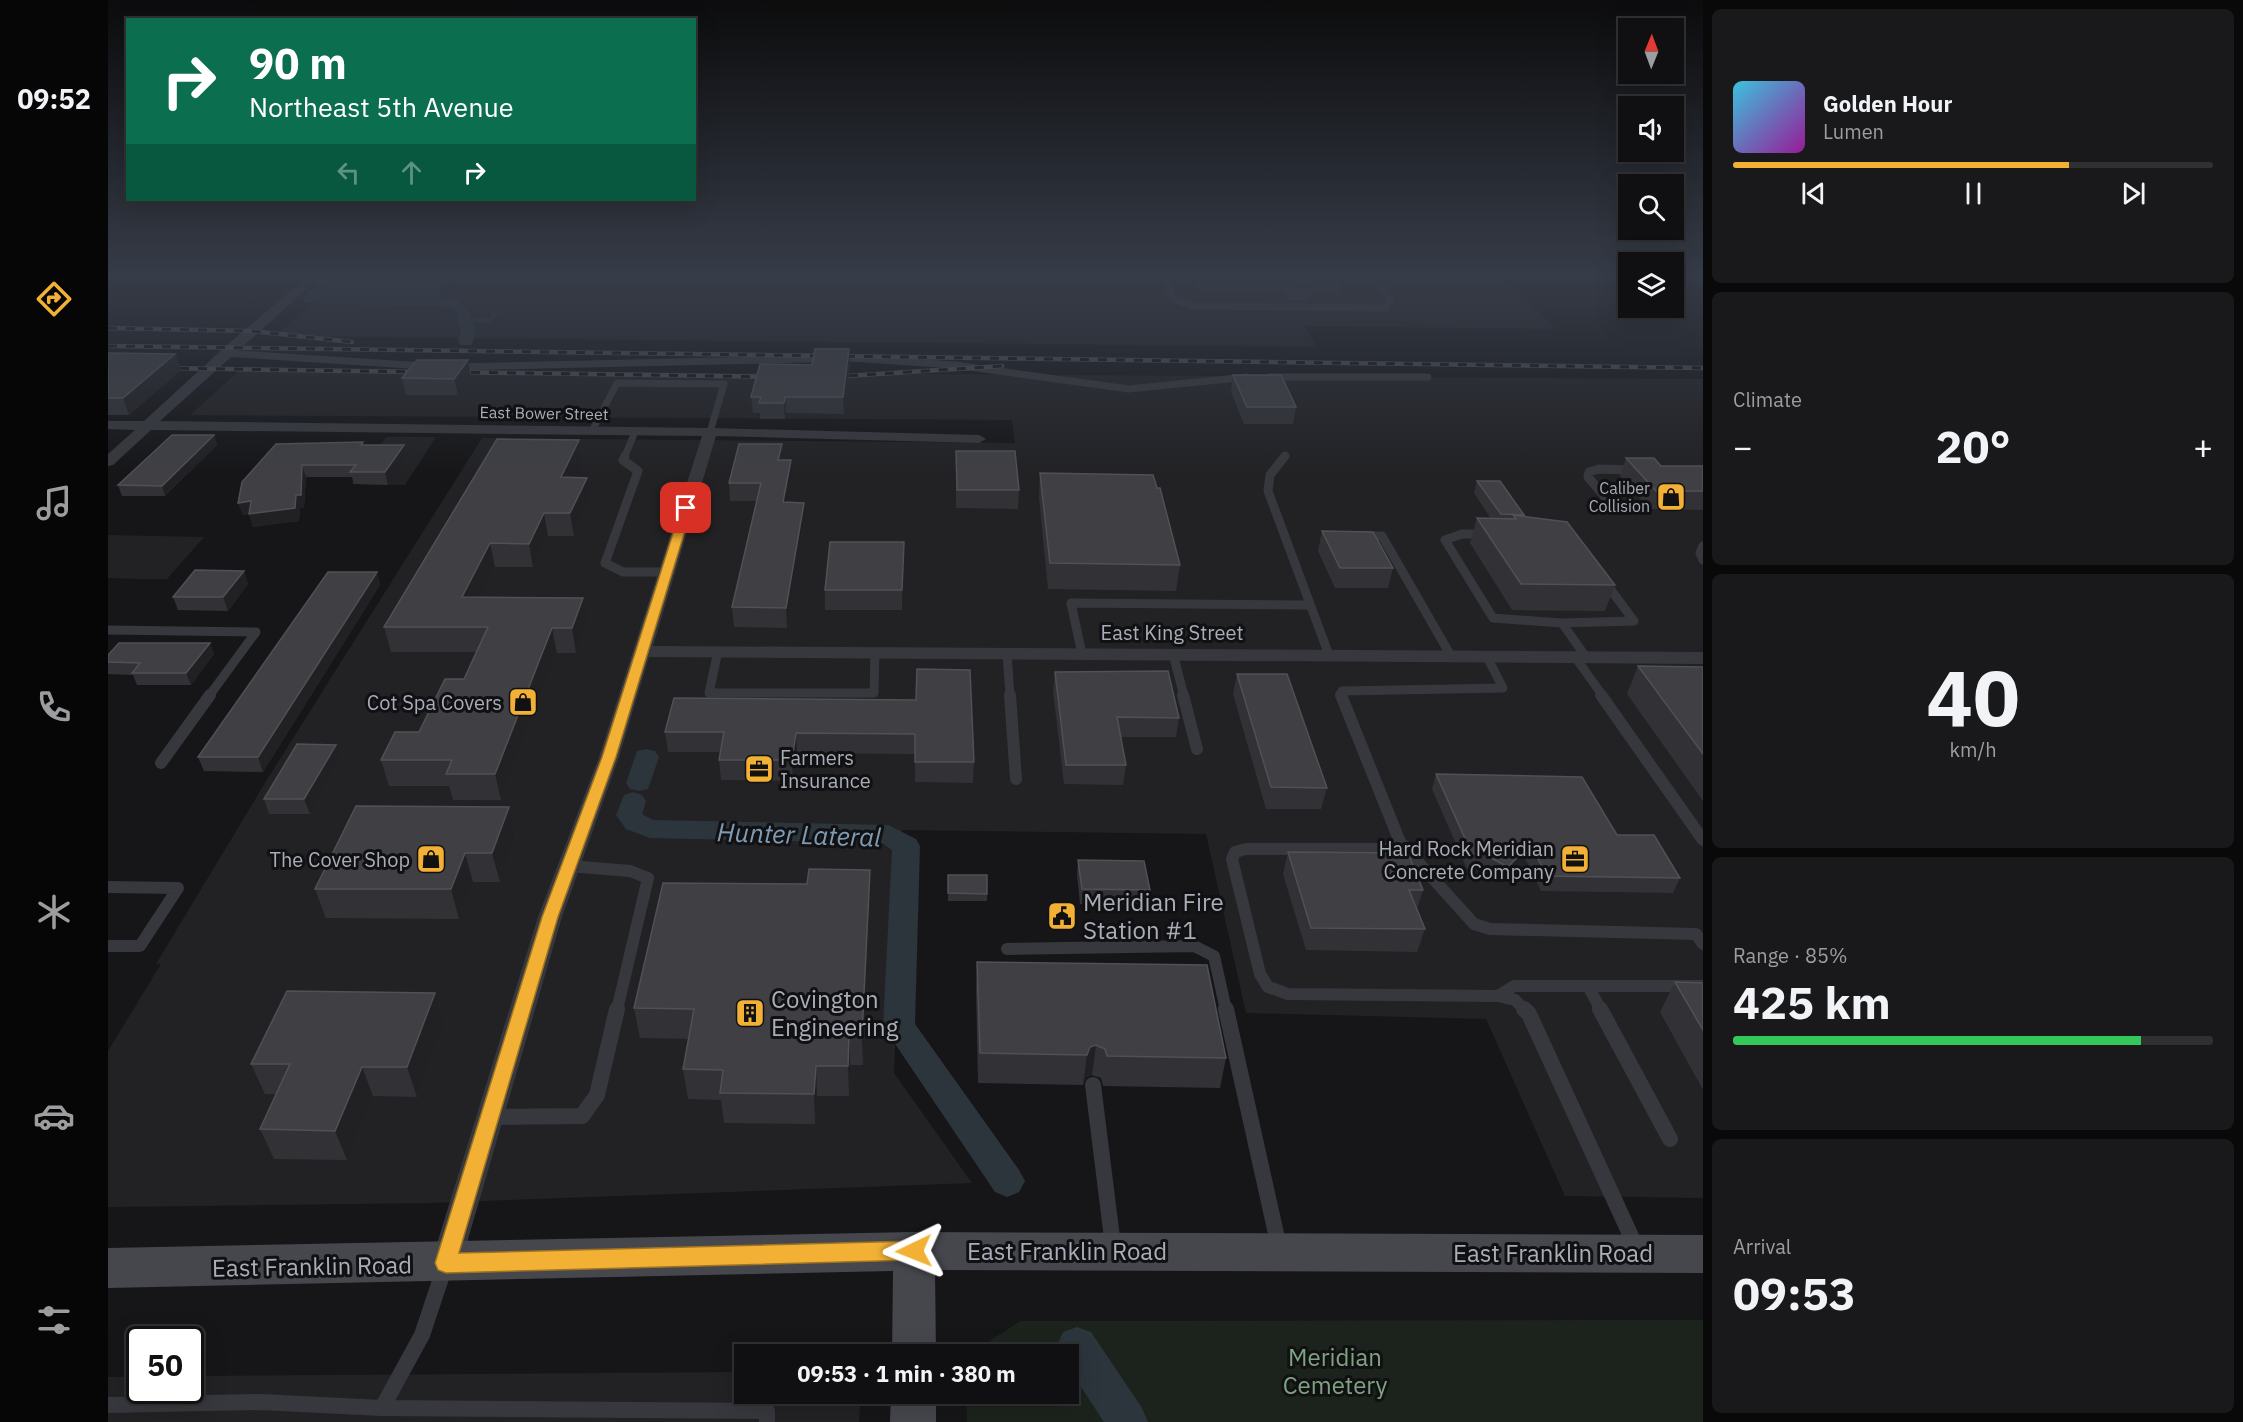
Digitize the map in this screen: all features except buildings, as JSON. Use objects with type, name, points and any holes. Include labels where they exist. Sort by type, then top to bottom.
[{"type":"main road","name":"East Franklin Road","points":[[108,1268],[446,1263],[914,1251],[1279,1250],[1703,1254]]},
{"type":"main road","points":[[914,1251],[914,1344]]},
{"type":"main road","points":[[913,1422],[914,1404]]},
{"type":"street","points":[[108,462],[237,342]]},
{"type":"street","name":"East Bower Street","points":[[108,425],[710,432],[979,439]]},
{"type":"street","points":[[446,1263],[550,917],[609,757],[710,432]]},
{"type":"street","name":"East King Street","points":[[641,651],[1703,658]]},
{"type":"lane","points":[[225,353],[433,367]]},
{"type":"lane","points":[[444,367],[536,368],[718,358],[850,358],[931,362],[1129,389],[1161,388],[1212,379],[1253,377]]},
{"type":"lane","points":[[1265,377],[1428,377]]},
{"type":"lane","points":[[592,431],[617,383],[724,384],[710,432]]},
{"type":"lane","points":[[635,432],[623,460],[638,471],[604,563],[623,572],[666,572]]},
{"type":"lane","points":[[1285,456],[1270,475],[1268,491],[1329,656]]},
{"type":"lane","points":[[1613,506],[1588,477],[1589,472],[1599,469],[1645,470]]},
{"type":"lane","points":[[1496,534],[1462,534],[1445,540],[1493,618],[1562,622],[1634,621],[1601,577]]},
{"type":"lane","points":[[1348,536],[1382,536],[1451,656]]},
{"type":"lane","points":[[1703,546],[1700,553],[1703,560]]},
{"type":"lane","points":[[1082,654],[1071,603],[1310,605]]},
{"type":"lane","points":[[1562,622],[1580,657],[1703,840]]},
{"type":"lane","points":[[108,630],[256,632],[161,763]]},
{"type":"lane","points":[[718,651],[709,693],[874,693],[875,652]]},
{"type":"lane","points":[[1007,653],[1016,779]]},
{"type":"lane","points":[[1173,654],[1197,749]]},
{"type":"lane","points":[[1487,657],[1503,688],[1342,691],[1340,697],[1400,842],[1474,924],[1490,930],[1696,933],[1703,944]]},
{"type":"lane","points":[[1400,842],[1398,849],[1383,851],[1246,849],[1235,852],[1232,859],[1258,963],[1268,987],[1288,994],[1498,996],[1515,1000],[1529,1014],[1639,1253]]},
{"type":"lane","points":[[490,1117],[582,1116],[597,1095],[648,878],[630,871],[569,866]]},
{"type":"lane","points":[[108,887],[178,888],[140,946],[108,946]]},
{"type":"lane","points":[[1007,949],[1194,946],[1214,956],[1279,1250]]},
{"type":"lane","points":[[1498,996],[1514,986],[1703,986]]},
{"type":"lane","points":[[1588,986],[1670,1139]]},
{"type":"lane","points":[[1093,1085],[1114,1251]]},
{"type":"lane","points":[[382,1408],[422,1335],[446,1263]]},
{"type":"lane","points":[[108,1405],[261,1402],[382,1408],[767,1411],[766,1422]]},
{"type":"shaded area","points":[[877,342],[1314,342],[1316,347]]},
{"type":"shaded area","points":[[240,370],[1703,379],[1703,1198],[1565,1196],[1486,1019],[1246,1013],[1206,834],[902,830],[894,1073],[972,1183],[430,1203],[108,1207],[108,1051],[161,964],[156,964],[268,778],[482,438],[1015,443],[1012,420],[190,415]]},
{"type":"shaded area","points":[[386,437],[436,437],[405,485],[351,484]]},
{"type":"shaded area","points":[[108,535],[204,537],[167,579],[140,579],[108,578]]},
{"type":"shaded area","points":[[734,1372],[734,1404],[860,1404],[859,1422],[108,1422],[108,1377],[126,1377],[126,1404],[204,1404],[204,1376]]},
{"type":"green space","name":"Meridian Cemetery","points":[[1703,1320],[1703,1422],[967,1422],[966,1404],[1079,1404],[1079,1344],[988,1344],[992,1339],[1021,1321]]},
{"type":"waterway","name":"Hunter Lateral","points":[[639,783],[646,757]]},
{"type":"waterway","name":"Hunter Lateral","points":[[633,801],[629,815],[635,823],[650,829],[888,834],[906,846],[899,1026],[1007,1181]]},
{"type":"waterway","name":"Hunter Lateral","points":[[1079,1349],[1128,1422]]},
{"type":"railway","points":[[108,346],[1703,368]]},
{"type":"railway","points":[[831,377],[1002,366]]},
{"type":"railway","points":[[162,368],[423,372]]},
{"type":"railway","points":[[453,372],[774,377]]},
{"type":"place","name":"Caliber Collision","points":[[1671,497]]},
{"type":"place","name":"Cot Spa Covers","points":[[523,702]]},
{"type":"place","name":"Farmers Insurance","points":[[759,769]]},
{"type":"place","name":"The Cover Shop","points":[[431,859]]},
{"type":"place","name":"Hard Rock Meridian Concrete Company","points":[[1575,859]]},
{"type":"place","name":"Meridian Fire Station #1","points":[[1062,916]]},
{"type":"place","name":"Covington Engineering","points":[[750,1013]]},
{"type":"route","points":[[686,508],[609,757],[550,917],[446,1263],[914,1251]]}]
